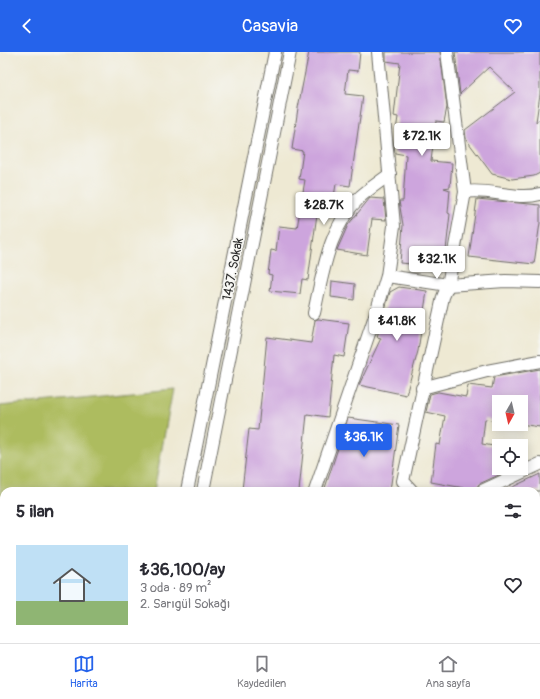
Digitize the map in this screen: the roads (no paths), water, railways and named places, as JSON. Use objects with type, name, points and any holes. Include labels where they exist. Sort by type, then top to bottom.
[{"type":"street","points":[[188,487],[275,52]]},
{"type":"street","name":"1437. Sokak","points":[[204,487],[290,52]]},
{"type":"street","points":[[316,487],[357,370],[386,276],[394,226],[378,52]]},
{"type":"street","points":[[408,487],[403,481],[422,388],[443,297],[448,285],[465,192],[447,52]]},
{"type":"street","points":[[314,313],[326,259],[335,230],[361,196],[390,174]]},
{"type":"street","points":[[465,192],[477,190],[528,197],[540,194]]},
{"type":"street","points":[[386,276],[448,285],[505,280],[540,282]]},
{"type":"street","points":[[422,388],[487,371],[540,361]]},
{"type":"street","points":[[491,487],[540,464]]}]
